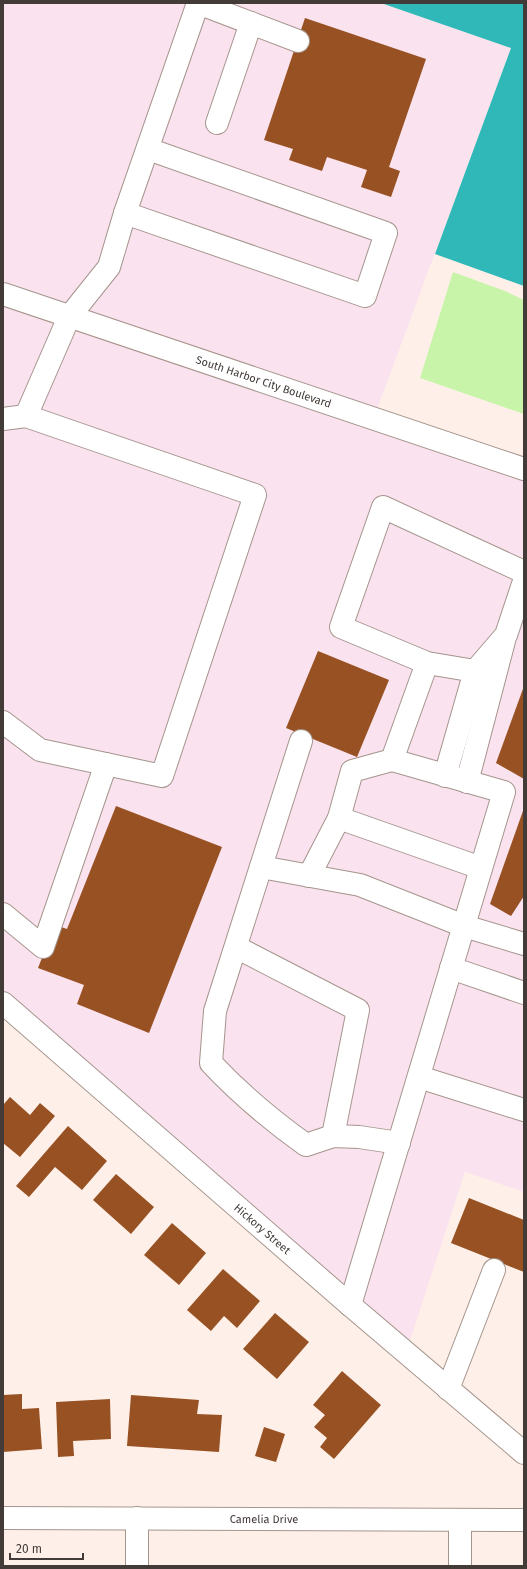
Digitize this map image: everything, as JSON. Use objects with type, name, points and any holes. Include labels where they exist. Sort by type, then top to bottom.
[{"type":"street","points":[[26,416],[69,317],[109,267],[125,213],[198,3],[298,41]]},
{"type":"street","points":[[217,123],[251,23]]},
{"type":"street","points":[[125,213],[365,296],[386,233],[148,149]]},
{"type":"street","name":"South Harbor City Boulevard","points":[[3,294],[524,469]]},
{"type":"street","points":[[3,419],[26,416],[255,495],[162,776],[40,750],[3,722]]},
{"type":"street","points":[[475,671],[427,663],[341,627],[383,507],[524,572]]},
{"type":"street","points":[[467,782],[506,636],[524,581]]},
{"type":"street","points":[[445,776],[475,671],[506,636]]},
{"type":"street","points":[[392,760],[427,663]]},
{"type":"street","points":[[301,741],[215,1011],[212,1063],[231,1084],[271,1120],[306,1145],[333,1136],[359,1137],[399,1143]]},
{"type":"street","points":[[309,876],[338,818],[352,771],[392,760],[504,792],[350,1305]]},
{"type":"street","points":[[3,914],[43,947],[106,764]]},
{"type":"street","points":[[338,818],[481,868]]},
{"type":"street","points":[[261,867],[360,885],[464,926],[524,944]]},
{"type":"street","points":[[236,947],[358,1010],[333,1136]]},
{"type":"street","points":[[451,968],[524,993]]},
{"type":"street","name":"Hickory Street","points":[[3,1003],[350,1305],[524,1453]]},
{"type":"street","points":[[419,1077],[524,1110]]},
{"type":"street","points":[[448,1389],[494,1270]]},
{"type":"street","name":"Camelia Drive","points":[[3,1518],[524,1520]]},
{"type":"street","points":[[137,1518],[137,1566]]},
{"type":"street","points":[[460,1520],[460,1566]]},
{"type":"shaded area","points":[[3,3],[381,3],[511,48],[376,412],[524,462],[524,1192],[465,1172],[406,1353],[3,1003]]},
{"type":"green space","points":[[453,272],[505,291],[524,300],[524,414],[420,378]]},
{"type":"water","points":[[381,3],[524,3],[524,286],[435,254],[511,48]]},
{"type":"building","points":[[305,18],[426,59],[389,167],[400,171],[391,197],[361,187],[367,170],[327,157],[322,171],[289,160],[293,149],[264,140]]},
{"type":"building","points":[[318,651],[389,680],[357,757],[286,728]]},
{"type":"building","points":[[524,686],[524,779],[496,763]]},
{"type":"building","points":[[116,806],[222,847],[149,1033],[77,1004],[84,985],[38,968],[55,925],[67,929]]},
{"type":"building","points":[[524,808],[524,896],[511,916],[490,904]]},
{"type":"building","points":[[10,1097],[30,1115],[40,1103],[55,1116],[20,1157],[3,1143],[3,1105]]},
{"type":"building","points":[[68,1126],[107,1161],[82,1190],[55,1167],[29,1197],[16,1186]]},
{"type":"building","points":[[116,1174],[154,1207],[131,1234],[93,1200]]},
{"type":"building","points":[[469,1198],[524,1220],[524,1272],[451,1243]]},
{"type":"building","points":[[172,1223],[206,1253],[179,1285],[144,1255]]},
{"type":"building","points":[[223,1269],[260,1301],[237,1328],[224,1316],[211,1331],[187,1310]]},
{"type":"building","points":[[275,1313],[309,1342],[277,1379],[243,1349]]},
{"type":"building","points":[[342,1371],[381,1405],[334,1459],[320,1447],[327,1438],[314,1427],[325,1415],[313,1405]]},
{"type":"building","points":[[22,1394],[22,1409],[39,1408],[42,1449],[3,1452],[3,1395]]},
{"type":"building","points":[[131,1395],[199,1400],[197,1414],[222,1415],[219,1452],[127,1446]]},
{"type":"building","points":[[110,1399],[111,1439],[73,1441],[74,1456],[58,1457],[56,1402]]},
{"type":"building","points":[[264,1427],[285,1434],[276,1462],[255,1456]]}]
